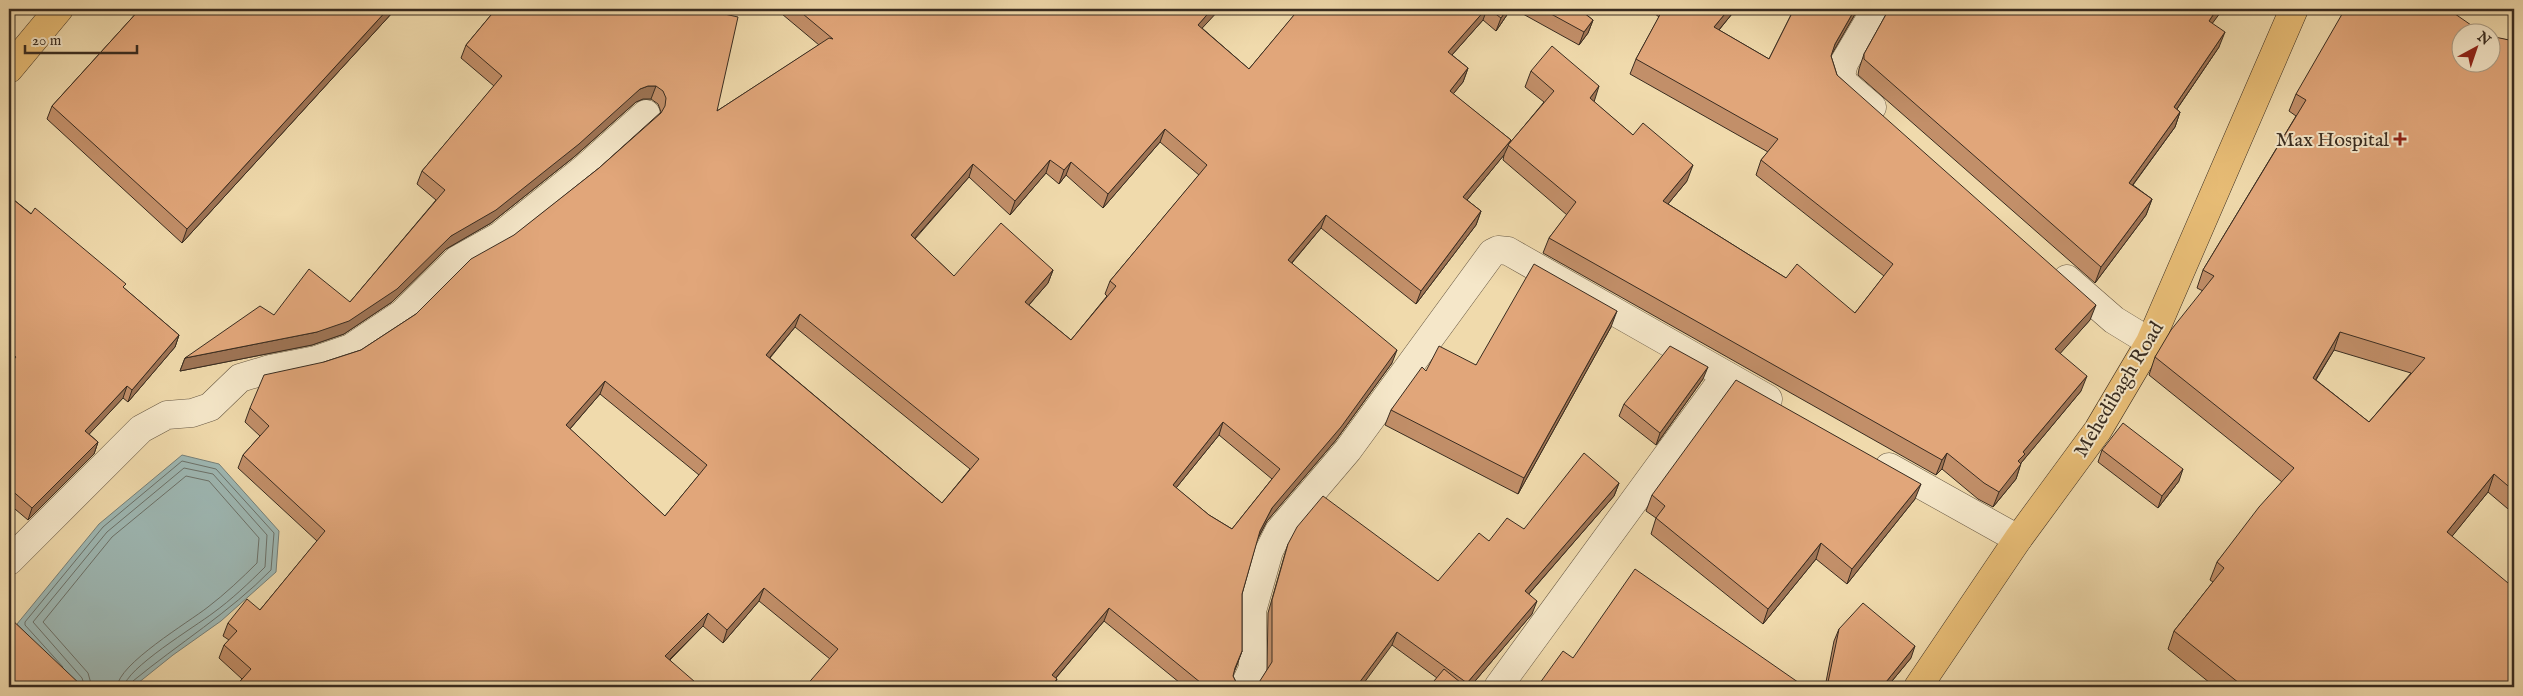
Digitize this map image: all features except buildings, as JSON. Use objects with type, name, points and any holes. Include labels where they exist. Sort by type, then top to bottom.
[{"type":"main road","points":[[9,54],[44,9]]},
{"type":"main road","points":[[9,70],[59,9]]},
{"type":"main road","name":"Mehedibagh Road","points":[[1918,687],[2018,539],[2098,430],[2150,342],[2294,9]]},
{"type":"street","points":[[1876,9],[1844,63],[1841,75],[1845,84],[1890,123]]},
{"type":"street","points":[[9,562],[142,429],[167,415],[192,413],[210,407],[240,378],[270,369],[316,360],[351,348],[402,314],[457,260],[500,236],[584,169],[646,114]]},
{"type":"street","points":[[1244,687],[1253,668],[1252,611],[1269,551],[1279,531],[1348,450],[1492,253],[1498,250],[1508,251],[1787,409]]},
{"type":"street","points":[[2047,261],[2114,320],[2150,342]]},
{"type":"street","points":[[1498,687],[1726,375]]},
{"type":"street","points":[[1865,453],[2018,539]]},
{"type":"water","points":[[182,455],[219,464],[279,531],[276,572],[221,621],[173,655],[133,687],[75,687],[17,624],[99,524]]},
{"type":"place","name":"Max Hospital","points":[[2400,139]]}]
